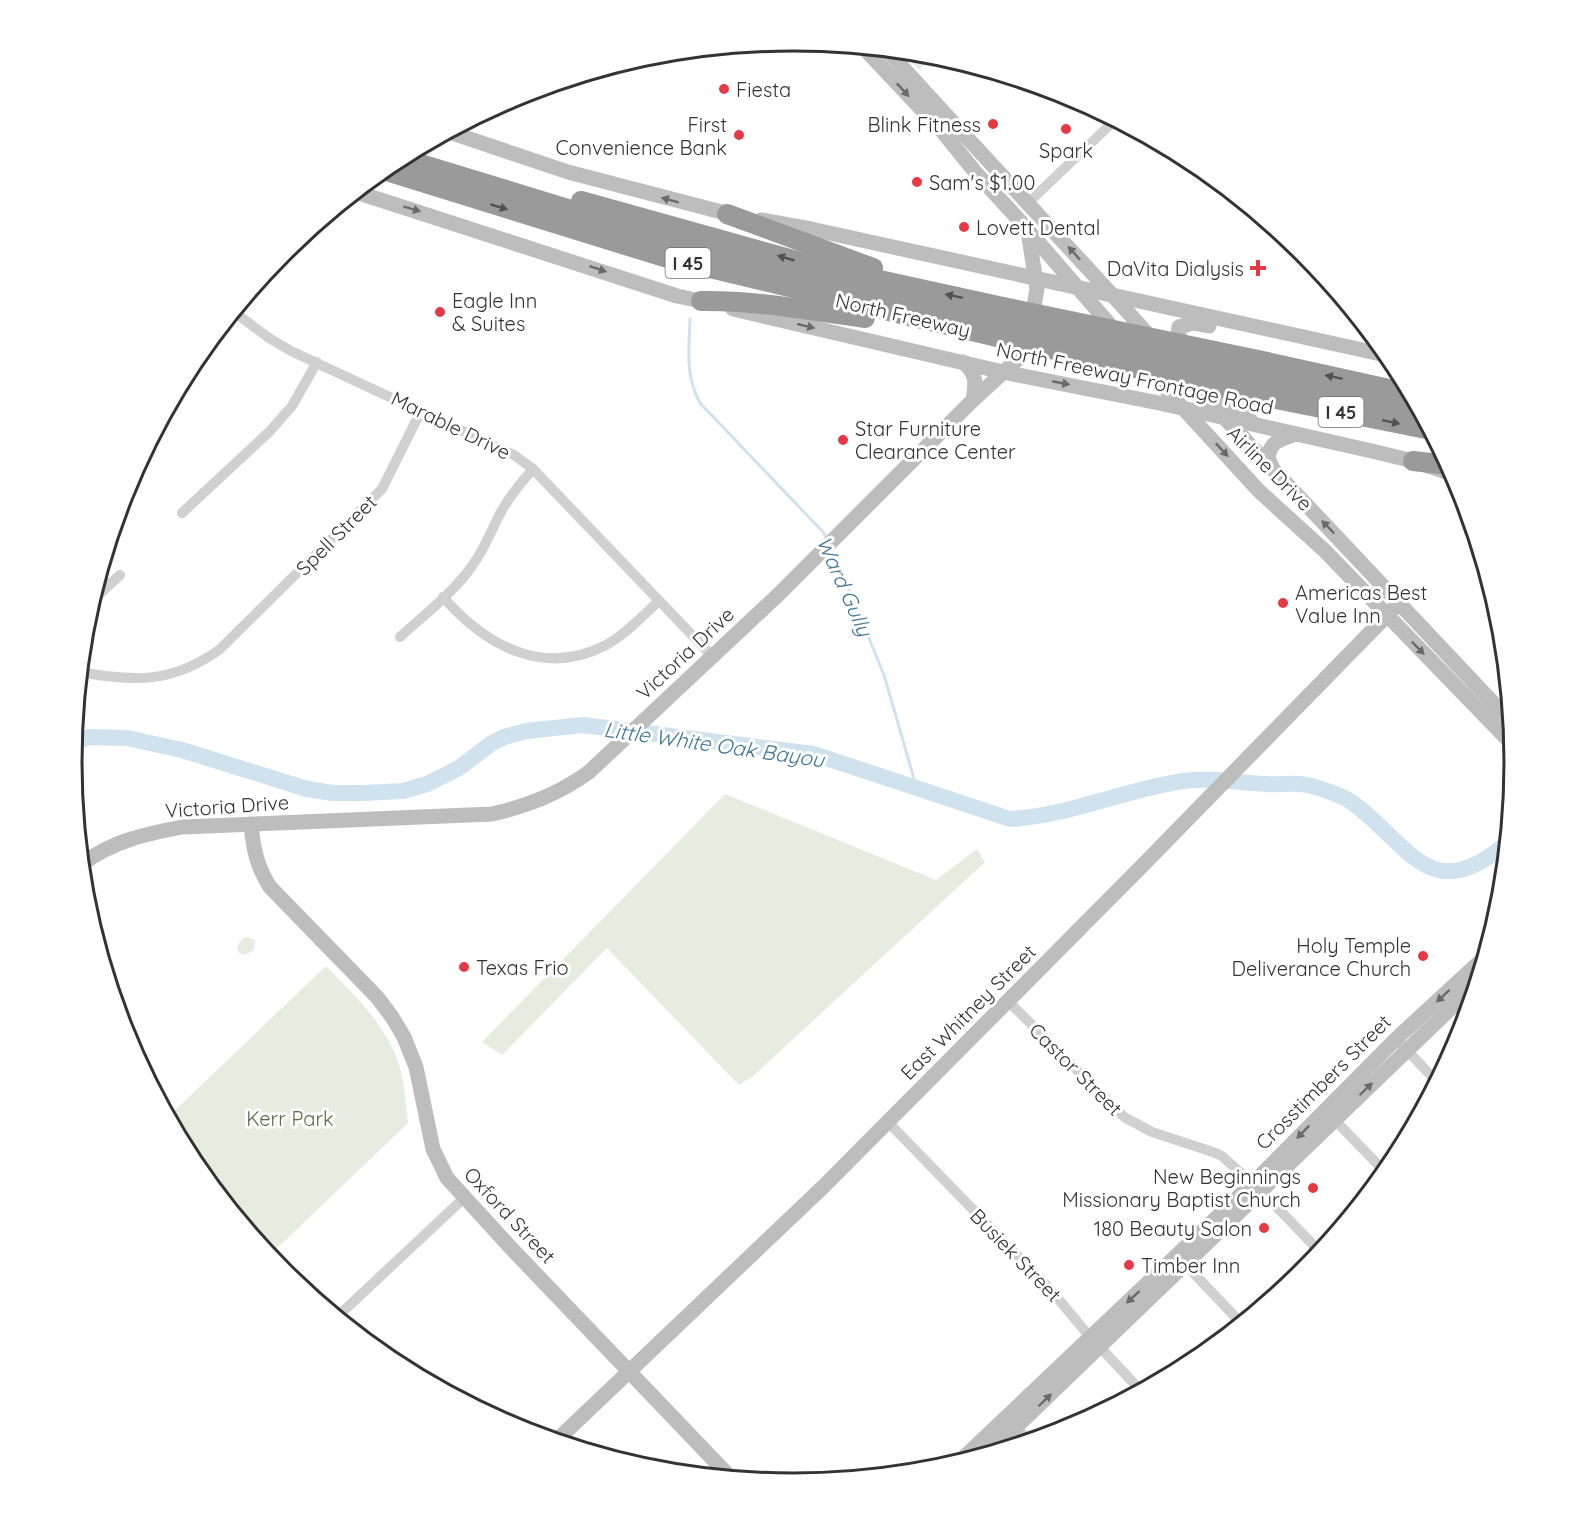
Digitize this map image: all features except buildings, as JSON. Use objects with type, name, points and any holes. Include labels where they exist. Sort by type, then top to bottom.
[{"type":"highway","name":"North Freeway","points":[[426,154],[542,191],[811,265],[905,286],[1000,322],[1254,377],[1421,427]]},
{"type":"highway","name":"North Freeway","points":[[413,162],[742,262],[1000,322],[1412,410]]},
{"type":"highway","name":"North Freeway","points":[[394,174],[664,258],[960,330],[1000,322]]},
{"type":"highway","points":[[727,214],[876,269],[905,286]]},
{"type":"highway","points":[[701,301],[792,308],[960,330]]},
{"type":"highway","name":"North Freeway","points":[[1254,377],[1401,393]]},
{"type":"highway","points":[[1413,461],[1439,464]]},
{"type":"main road","name":"Airline Drive","points":[[872,56],[1034,208],[1222,417],[1400,602],[1503,722]]},
{"type":"main road","name":"Airline Drive","points":[[893,58],[990,189],[1182,408],[1259,491],[1332,558],[1387,615],[1503,722]]},
{"type":"main road","points":[[458,135],[568,172],[727,214],[811,229],[1375,353]]},
{"type":"main road","points":[[990,189],[1007,194],[1019,206],[1028,204]]},
{"type":"main road","name":"North Freeway Frontage Road","points":[[365,195],[677,296],[1004,372],[1255,424],[1413,461],[1442,471]]},
{"type":"main road","name":"Victoria Drive","points":[[89,860],[116,844],[136,837],[182,827],[492,814],[540,801],[568,787],[589,772],[713,657],[1018,358],[1025,348],[1036,302],[1036,278],[1028,231]]},
{"type":"main road","points":[[1012,273],[1020,269],[1027,261],[1030,247]]},
{"type":"main road","points":[[1255,424],[1234,407],[1188,352],[1177,330],[1183,325],[1193,323],[1243,334],[1267,329]]},
{"type":"main road","points":[[963,362],[972,369],[975,387],[973,400]]},
{"type":"main road","points":[[1275,471],[1268,458],[1271,446],[1278,440],[1296,434]]},
{"type":"main road","points":[[1332,558],[1346,545]]},
{"type":"main road","name":"East Whitney Street","points":[[562,1435],[824,1186],[1400,602]]},
{"type":"main road","name":"Oxford Street","points":[[251,824],[254,850],[260,871],[270,887],[377,997],[404,1037],[416,1067],[433,1149],[447,1178],[723,1470]]},
{"type":"main road","name":"Crosstimbers Street","points":[[995,1445],[1012,1423],[1256,1188],[1329,1114],[1469,984]]},
{"type":"main road","name":"Crosstimbers Street","points":[[975,1451],[1012,1423]]},
{"type":"street","points":[[1028,204],[1110,125]]},
{"type":"street","name":"Marable Drive","points":[[240,316],[269,338],[316,362],[514,454],[533,469],[713,657]]},
{"type":"street","points":[[182,513],[270,431],[292,406],[316,362]]},
{"type":"street","name":"Spell Street","points":[[88,673],[138,679],[157,677],[198,664],[225,645],[382,489],[421,411]]},
{"type":"street","points":[[400,637],[471,568],[482,551],[502,509],[518,485],[533,469]]},
{"type":"street","points":[[103,591],[120,575]]},
{"type":"street","points":[[443,597],[458,614],[489,639],[507,649],[529,655],[552,657],[589,652],[607,644],[659,601]]},
{"type":"street","name":"Castor Street","points":[[1008,1001],[1124,1117],[1152,1132],[1213,1152],[1235,1167],[1315,1247]]},
{"type":"street","points":[[1402,1044],[1432,1077]]},
{"type":"street","points":[[1329,1114],[1379,1166]]},
{"type":"street","name":"Busiek Street","points":[[888,1122],[1050,1289],[1136,1386]]},
{"type":"street","points":[[342,1312],[464,1198]]},
{"type":"street","points":[[1181,1261],[1237,1319]]},
{"type":"street","points":[[1012,1423],[1024,1435]]},
{"type":"green space","points":[[911,61],[924,64],[919,70]]},
{"type":"green space","points":[[725,794],[936,880],[977,849],[985,862],[752,1077],[739,1085],[607,948],[502,1055],[482,1042]]},
{"type":"green space","points":[[247,937],[255,940],[254,950],[245,955],[239,953],[237,947],[242,939]]},
{"type":"green space","name":"Kerr Park","points":[[326,966],[371,1014],[389,1041],[401,1072],[408,1123],[275,1250],[229,1196],[174,1112]]},
{"type":"waterway","name":"Ward Gully","points":[[690,319],[690,372],[700,403],[823,532],[828,540]]},
{"type":"waterway","name":"Ward Gully","points":[[832,548],[884,675],[917,789]]},
{"type":"waterway","name":"Little White Oak Bayou","points":[[83,739],[88,737],[127,738],[182,750],[307,789],[333,793],[364,793],[403,791],[427,784],[459,768],[492,743],[504,737],[526,731],[583,725],[814,754],[1010,819],[1054,813],[1184,781],[1307,785],[1323,789],[1350,801],[1405,850],[1422,863],[1439,870],[1458,870],[1481,862],[1500,848]]},
{"type":"place","name":"Fiesta","points":[[724,89]]},
{"type":"place","name":"Blink Fitness","points":[[993,124]]},
{"type":"place","name":"Spark","points":[[1066,129]]},
{"type":"place","name":"First Convenience Bank","points":[[739,135]]},
{"type":"place","name":"Sam's $1.00","points":[[917,182]]},
{"type":"place","name":"Lovett Dental","points":[[964,227]]},
{"type":"place","name":"DaVita Dialysis","points":[[1258,268]]},
{"type":"place","name":"Eagle Inn & Suites","points":[[440,312]]},
{"type":"place","name":"Star Furniture Clearance Center","points":[[843,440]]},
{"type":"place","name":"Americas Best Value Inn","points":[[1283,603]]},
{"type":"place","name":"Holy Temple Deliverance Church","points":[[1423,956]]},
{"type":"place","name":"Texas Frio","points":[[464,967]]},
{"type":"place","name":"New Beginnings Missionary Baptist Church","points":[[1313,1188]]},
{"type":"place","name":"180 Beauty Salon","points":[[1264,1228]]},
{"type":"place","name":"Timber Inn","points":[[1129,1265]]}]
